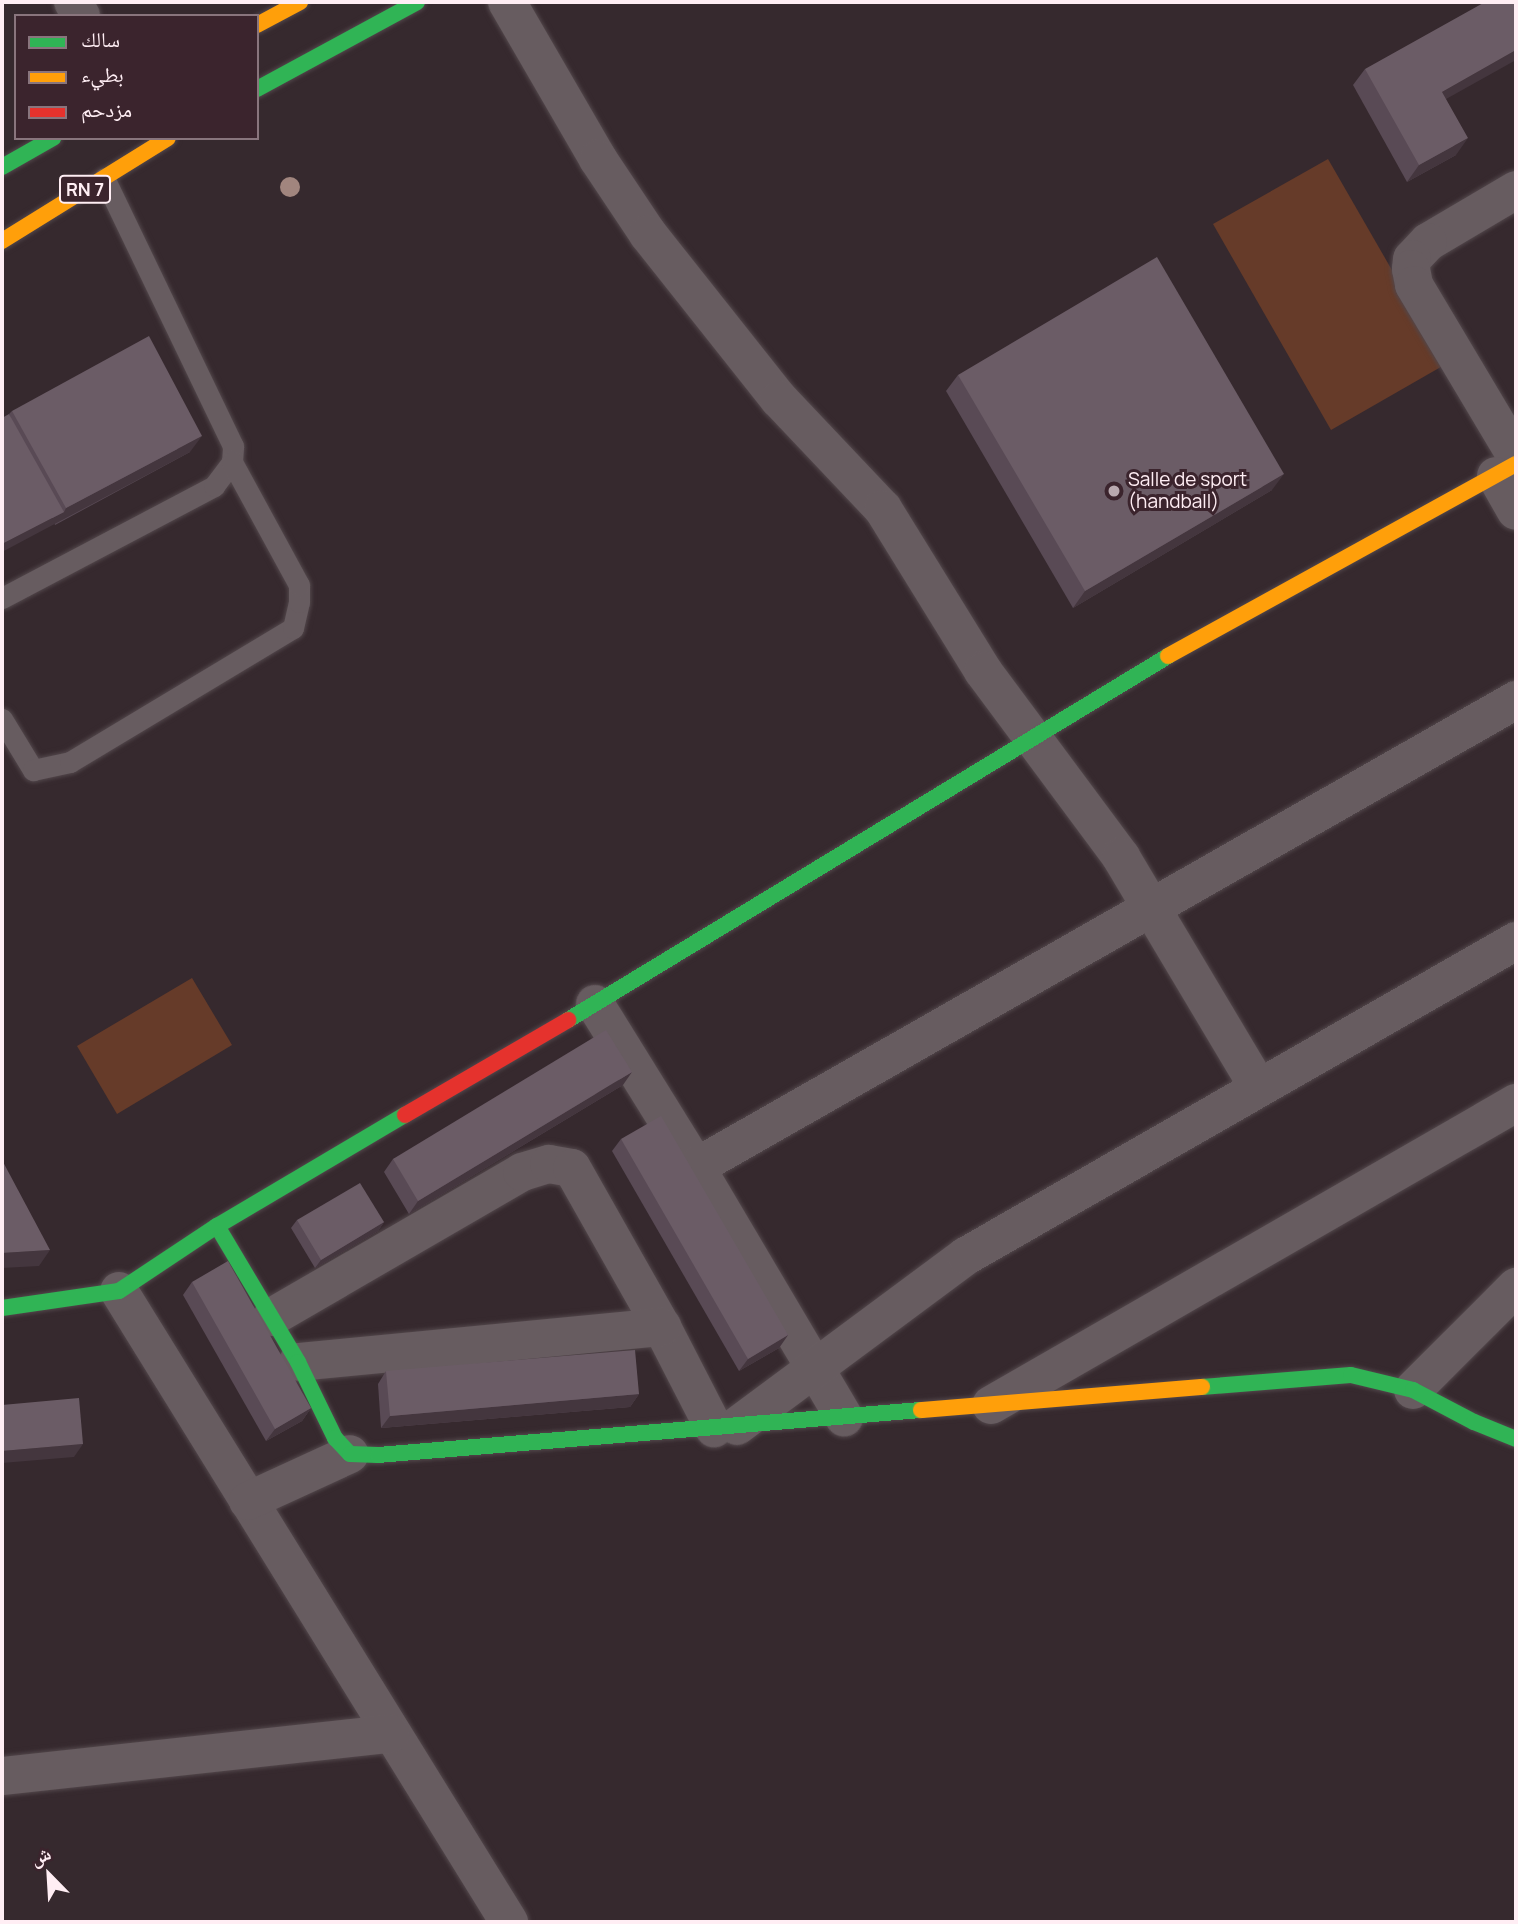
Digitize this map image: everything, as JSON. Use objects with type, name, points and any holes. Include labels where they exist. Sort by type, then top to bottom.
[{"type":"street","points":[[259,24],[300,2]]},
{"type":"street","points":[[259,88],[417,2]]},
{"type":"street","points":[[507,2],[598,159],[648,234],[779,399],[883,509],[983,671],[1121,857],[1258,1087]]},
{"type":"street","points":[[2,167],[49,140]]},
{"type":"street","name":"RN 7","points":[[2,241],[161,140]]},
{"type":"street","points":[[1516,190],[1428,242],[1412,259],[1411,277],[1509,465],[1516,511]]},
{"type":"street","points":[[2,1308],[119,1291],[217,1226],[595,1003],[1176,651],[1509,465]]},
{"type":"street","points":[[696,1167],[1516,701]]},
{"type":"street","points":[[725,1427],[814,1368],[966,1256],[1516,941]]},
{"type":"street","points":[[595,1003],[844,1417]]},
{"type":"street","points":[[991,1405],[1516,1103]]},
{"type":"street","points":[[272,1317],[522,1172],[549,1164],[572,1168],[662,1327],[725,1427]]},
{"type":"street","points":[[217,1226],[298,1362],[335,1438],[350,1454]]},
{"type":"street","points":[[1413,1390],[1516,1287]]},
{"type":"street","points":[[119,1291],[509,1922]]},
{"type":"street","points":[[298,1362],[662,1327]]},
{"type":"street","points":[[248,1501],[350,1454],[378,1455],[1351,1375],[1413,1390],[1474,1422],[1516,1439]]},
{"type":"street","points":[[2,1776],[391,1734]]},
{"type":"lane","points":[[2,719],[33,769],[70,762],[293,628],[299,603],[299,585],[232,462],[233,446],[103,177]]},
{"type":"lane","points":[[2,598],[214,485],[232,462]]},
{"type":"shaded area","points":[[1328,159],[1446,364],[1331,430],[1213,224]]},
{"type":"shaded area","points":[[192,978],[232,1045],[117,1114],[77,1046]]},
{"type":"building","points":[[1485,2],[1516,2],[1516,50],[1442,92],[1468,138],[1419,165],[1365,69]]},
{"type":"building","points":[[1157,257],[1284,474],[1085,591],[958,375]]},
{"type":"building","points":[[149,336],[202,436],[66,508],[12,411]]},
{"type":"building","points":[[9,414],[64,512],[2,544],[2,418]]},
{"type":"building","points":[[606,1030],[632,1072],[418,1201],[393,1159]]},
{"type":"building","points":[[661,1116],[788,1335],[748,1359],[621,1139]]},
{"type":"building","points":[[2,1160],[50,1250],[2,1253]]},
{"type":"building","points":[[360,1183],[384,1222],[321,1260],[297,1220]]},
{"type":"building","points":[[228,1261],[311,1408],[275,1429],[192,1282]]},
{"type":"building","points":[[635,1350],[639,1394],[390,1416],[386,1371]]},
{"type":"building","points":[[79,1398],[83,1444],[2,1451],[2,1405]]},
{"type":"traffic: fast","points":[[259,88],[417,2]]},
{"type":"traffic: fast","points":[[2,167],[49,140]]},
{"type":"traffic: fast","points":[[568,1020],[1168,656]]},
{"type":"traffic: fast","points":[[2,1308],[119,1291],[217,1226],[405,1115]]},
{"type":"traffic: fast","points":[[217,1226],[298,1362],[335,1438],[350,1454],[378,1455],[921,1410]]},
{"type":"traffic: fast","points":[[1202,1387],[1351,1375],[1413,1390],[1474,1422],[1516,1439]]},
{"type":"traffic: slow","points":[[259,24],[300,2]]},
{"type":"traffic: slow","points":[[2,241],[165,140]]},
{"type":"traffic: slow","points":[[1168,656],[1516,464]]},
{"type":"traffic: slow","points":[[921,1410],[1202,1387]]},
{"type":"traffic: jam","points":[[405,1115],[568,1020]]},
{"type":"place","name":"Salle de sport (handball)","points":[[1114,491]]}]
